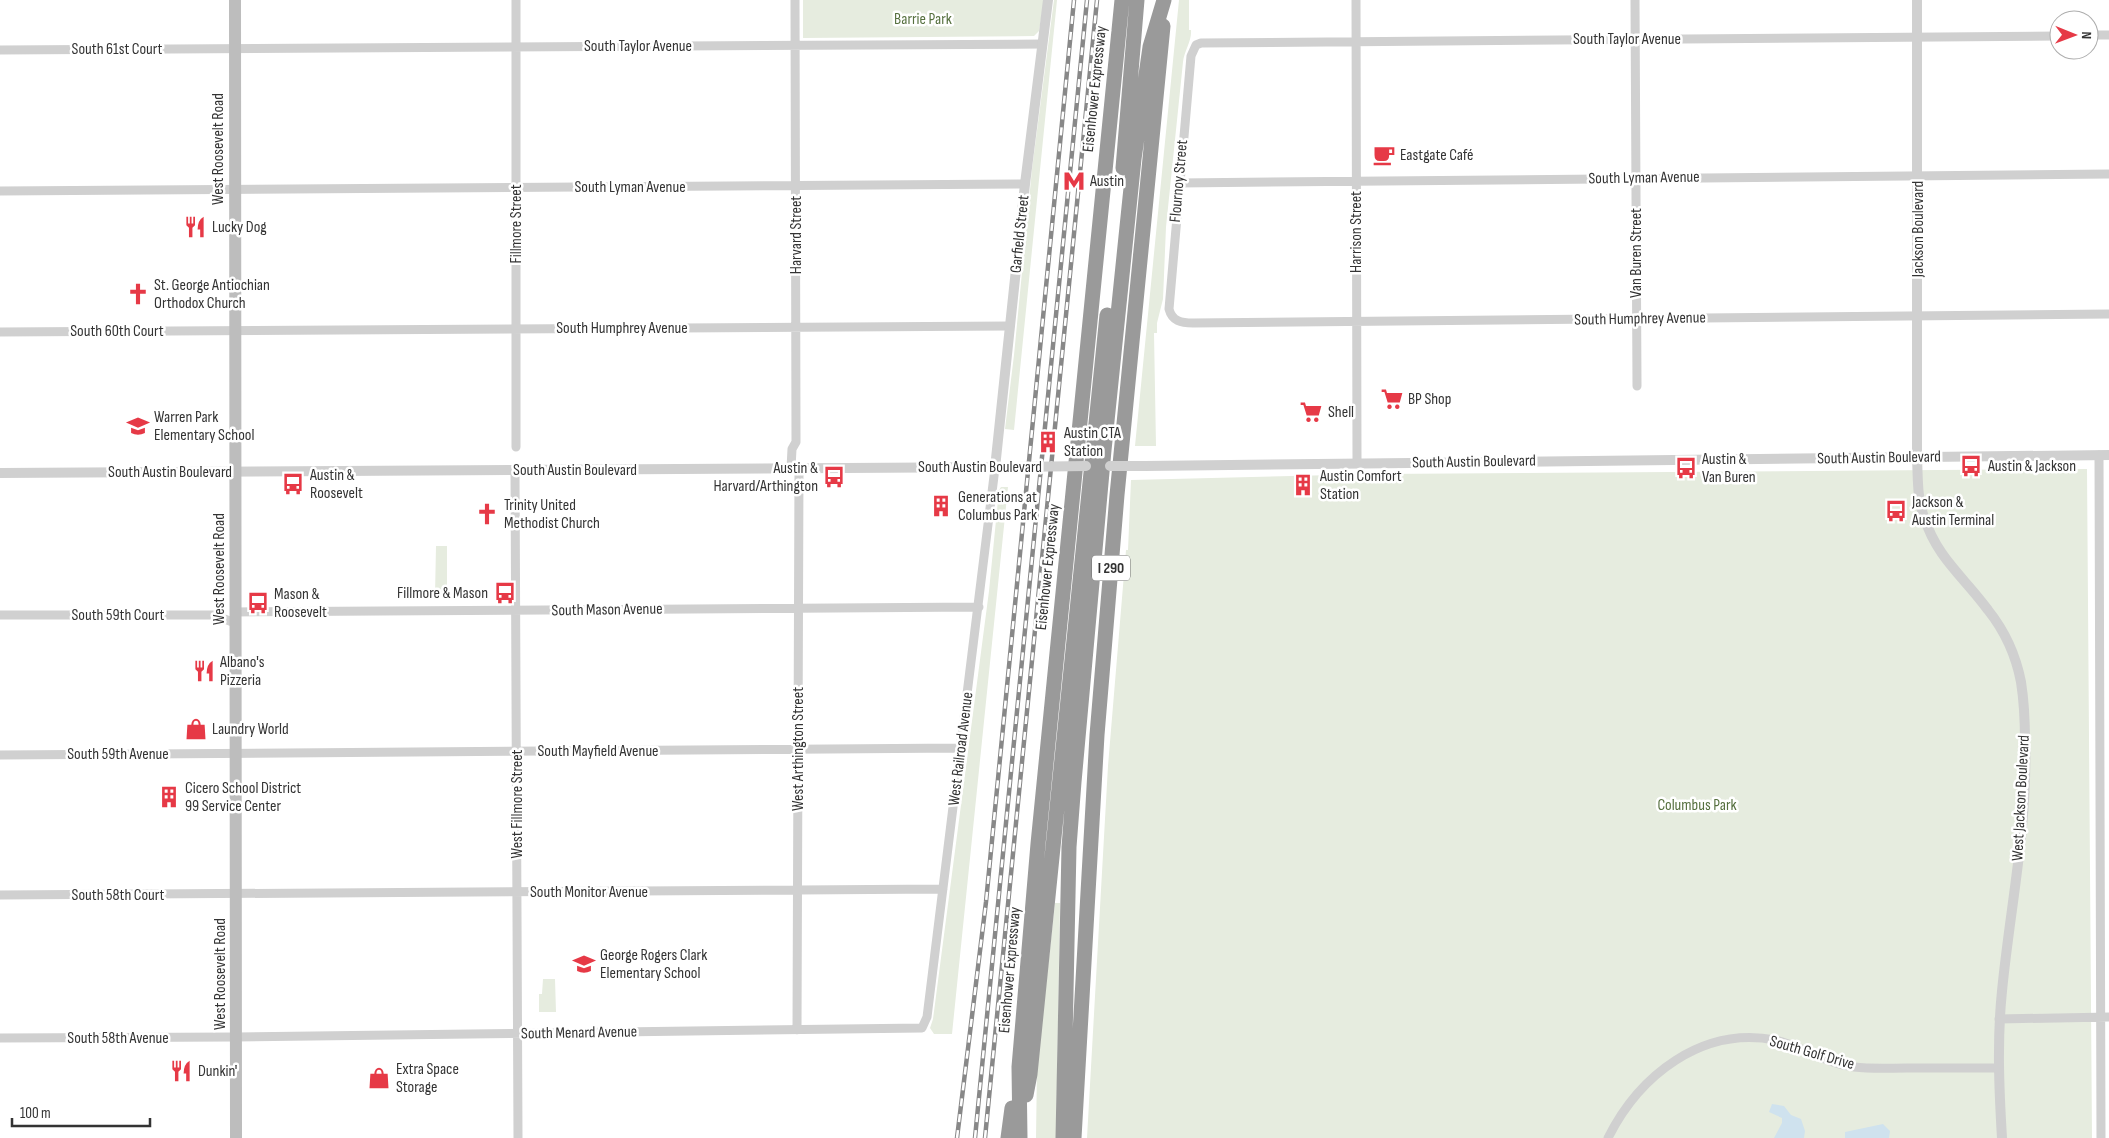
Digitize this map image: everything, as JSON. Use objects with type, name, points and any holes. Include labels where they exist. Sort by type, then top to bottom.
[{"type":"highway","name":"Eisenhower Expressway","points":[[1016,1136],[1019,1067],[1040,824],[1122,0]]},
{"type":"highway","points":[[1063,1138],[1069,847],[1097,466],[1137,0]]},
{"type":"highway","points":[[1016,1136],[1030,1074],[1097,466],[1134,159],[1150,47],[1165,0]]},
{"type":"highway","name":"I 290","points":[[1074,1138],[1098,725],[1117,495],[1165,0]]},
{"type":"main road","name":"West Roosevelt Road","points":[[235,0],[236,1138]]},
{"type":"street","name":"Fillmore Street","points":[[516,0],[516,448]]},
{"type":"street","name":"Harvard Street","points":[[795,0],[796,442],[792,449],[795,468]]},
{"type":"street","name":"Garfield Street","points":[[995,468],[1025,184],[1048,0]]},
{"type":"street","name":"Harrison Street","points":[[1356,0],[1357,463]]},
{"type":"street","name":"Van Buren Street","points":[[1636,0],[1637,386]]},
{"type":"street","name":"Jackson Boulevard","points":[[1917,0],[1917,457]]},
{"type":"street","name":"South Taylor Avenue","points":[[1196,45],[1206,42],[2049,36]]},
{"type":"street","name":"South Taylor Avenue","points":[[235,49],[1042,44]]},
{"type":"street","name":"Flournoy Street","points":[[1173,318],[1170,314],[1169,302],[1179,183],[1191,56],[1196,45]]},
{"type":"street","name":"South 61st Court","points":[[0,50],[235,49]]},
{"type":"street","name":"South Lyman Avenue","points":[[1179,183],[2109,174]]},
{"type":"street","name":"South Lyman Avenue","points":[[0,191],[1025,184]]},
{"type":"street","name":"South Humphrey Avenue","points":[[1173,318],[1185,323],[2109,314]]},
{"type":"street","name":"South Humphrey Avenue","points":[[235,331],[1010,326]]},
{"type":"street","name":"South 60th Court","points":[[0,332],[235,331]]},
{"type":"street","name":"South Austin Boulevard","points":[[0,473],[995,468],[2104,455]]},
{"type":"street","points":[[2101,1138],[2105,1017],[2104,455]]},
{"type":"street","name":"West Jackson Boulevard","points":[[1917,457],[1920,503],[1930,532],[1953,570],[1989,610],[1998,625],[2015,659],[2024,705],[2026,757],[2023,811],[1999,1019],[1997,1068],[2002,1138]]},
{"type":"street","name":"West Arthington Street","points":[[795,468],[798,609],[797,1030]]},
{"type":"street","name":"West Railroad Avenue","points":[[922,1028],[928,1017],[995,468]]},
{"type":"street","name":"West Fillmore Street","points":[[515,470],[518,1138]]},
{"type":"street","name":"South Mason Avenue","points":[[235,618],[516,611],[979,607]]},
{"type":"street","name":"South 59th Court","points":[[0,615],[214,614],[235,618]]},
{"type":"street","name":"South Mayfield Avenue","points":[[235,754],[962,748]]},
{"type":"street","name":"South 59th Avenue","points":[[0,755],[235,754]]},
{"type":"street","name":"South Monitor Avenue","points":[[236,895],[943,889]]},
{"type":"street","name":"South 58th Court","points":[[0,895],[236,895]]},
{"type":"street","points":[[1999,1019],[2105,1017]]},
{"type":"street","name":"South Menard Avenue","points":[[236,1038],[922,1028]]},
{"type":"street","name":"South 58th Avenue","points":[[0,1038],[236,1038]]},
{"type":"street","name":"South Golf Drive","points":[[1608,1138],[1627,1106],[1658,1072],[1684,1056],[1714,1044],[1733,1039],[1775,1040],[1835,1063],[1852,1067],[1997,1068]]},
{"type":"green space","name":"Barrie Park","points":[[803,0],[1044,0],[1039,31],[1034,36],[803,38]]},
{"type":"green space","points":[[1054,0],[1057,0],[1014,430],[1005,429],[1032,169]]},
{"type":"green space","points":[[1179,0],[1189,0],[1189,30],[1191,30],[1191,34],[1183,62],[1166,227],[1163,299],[1157,323],[1157,333],[1154,333],[1156,446],[1135,446]]},
{"type":"green space","name":"Columbus Park","points":[[2087,469],[2092,1138],[1087,1138],[1108,766],[1126,550],[1128,550],[1131,480],[1378,474]]},
{"type":"green space","points":[[1001,487],[1008,487],[952,1034],[934,1034],[930,1028],[933,1019],[989,591],[999,490]]},
{"type":"green space","points":[[436,546],[447,546],[447,595],[435,595]]},
{"type":"green space","points":[[1055,903],[1060,903],[1056,1138],[1036,1138],[1037,1067]]},
{"type":"green space","points":[[543,979],[555,979],[556,1012],[539,1012],[539,994],[542,994]]},
{"type":"water","points":[[1772,1104],[1784,1106],[1791,1115],[1801,1119],[1805,1131],[1804,1138],[1774,1138],[1782,1123],[1782,1118],[1769,1112]]},
{"type":"water","points":[[1883,1124],[1890,1131],[1889,1138],[1845,1138],[1845,1132]]},
{"type":"railway","points":[[957,1138],[986,902],[1074,0]]},
{"type":"railway","points":[[975,1138],[1087,0]]},
{"type":"railway","points":[[985,1138],[1097,0]]},
{"type":"place","name":"Eastgate Café","points":[[1384,155]]},
{"type":"place","name":"Austin","points":[[1074,181]]},
{"type":"place","name":"Lucky Dog","points":[[195,227]]},
{"type":"place","name":"St. George Antiochian Orthodox Church","points":[[138,294]]},
{"type":"place","name":"BP Shop","points":[[1392,399]]},
{"type":"place","name":"Shell","points":[[1311,412]]},
{"type":"place","name":"Warren Park Elementary School","points":[[138,426]]},
{"type":"place","name":"Austin CTA Station","points":[[1048,442]]},
{"type":"place","name":"Austin & Jackson","points":[[1971,466]]},
{"type":"place","name":"Austin & Van Buren","points":[[1686,468]]},
{"type":"place","name":"Austin & Harvard/Arthington","points":[[834,477]]},
{"type":"place","name":"Austin & Roosevelt","points":[[293,484]]},
{"type":"place","name":"Austin Comfort Station","points":[[1303,485]]},
{"type":"place","name":"Generations at Columbus Park","points":[[941,506]]},
{"type":"place","name":"Jackson & Austin Terminal","points":[[1896,511]]},
{"type":"place","name":"Trinity United Methodist Church","points":[[487,514]]},
{"type":"place","name":"Fillmore & Mason","points":[[505,593]]},
{"type":"place","name":"Mason & Roosevelt","points":[[258,603]]},
{"type":"place","name":"Albano's Pizzeria","points":[[204,671]]},
{"type":"place","name":"Laundry World","points":[[196,729]]},
{"type":"place","name":"Cicero School District 99 Service Center","points":[[169,797]]},
{"type":"place","name":"George Rogers Clark Elementary School","points":[[584,964]]},
{"type":"place","name":"Dunkin'","points":[[181,1071]]},
{"type":"place","name":"Extra Space Storage","points":[[379,1078]]}]
